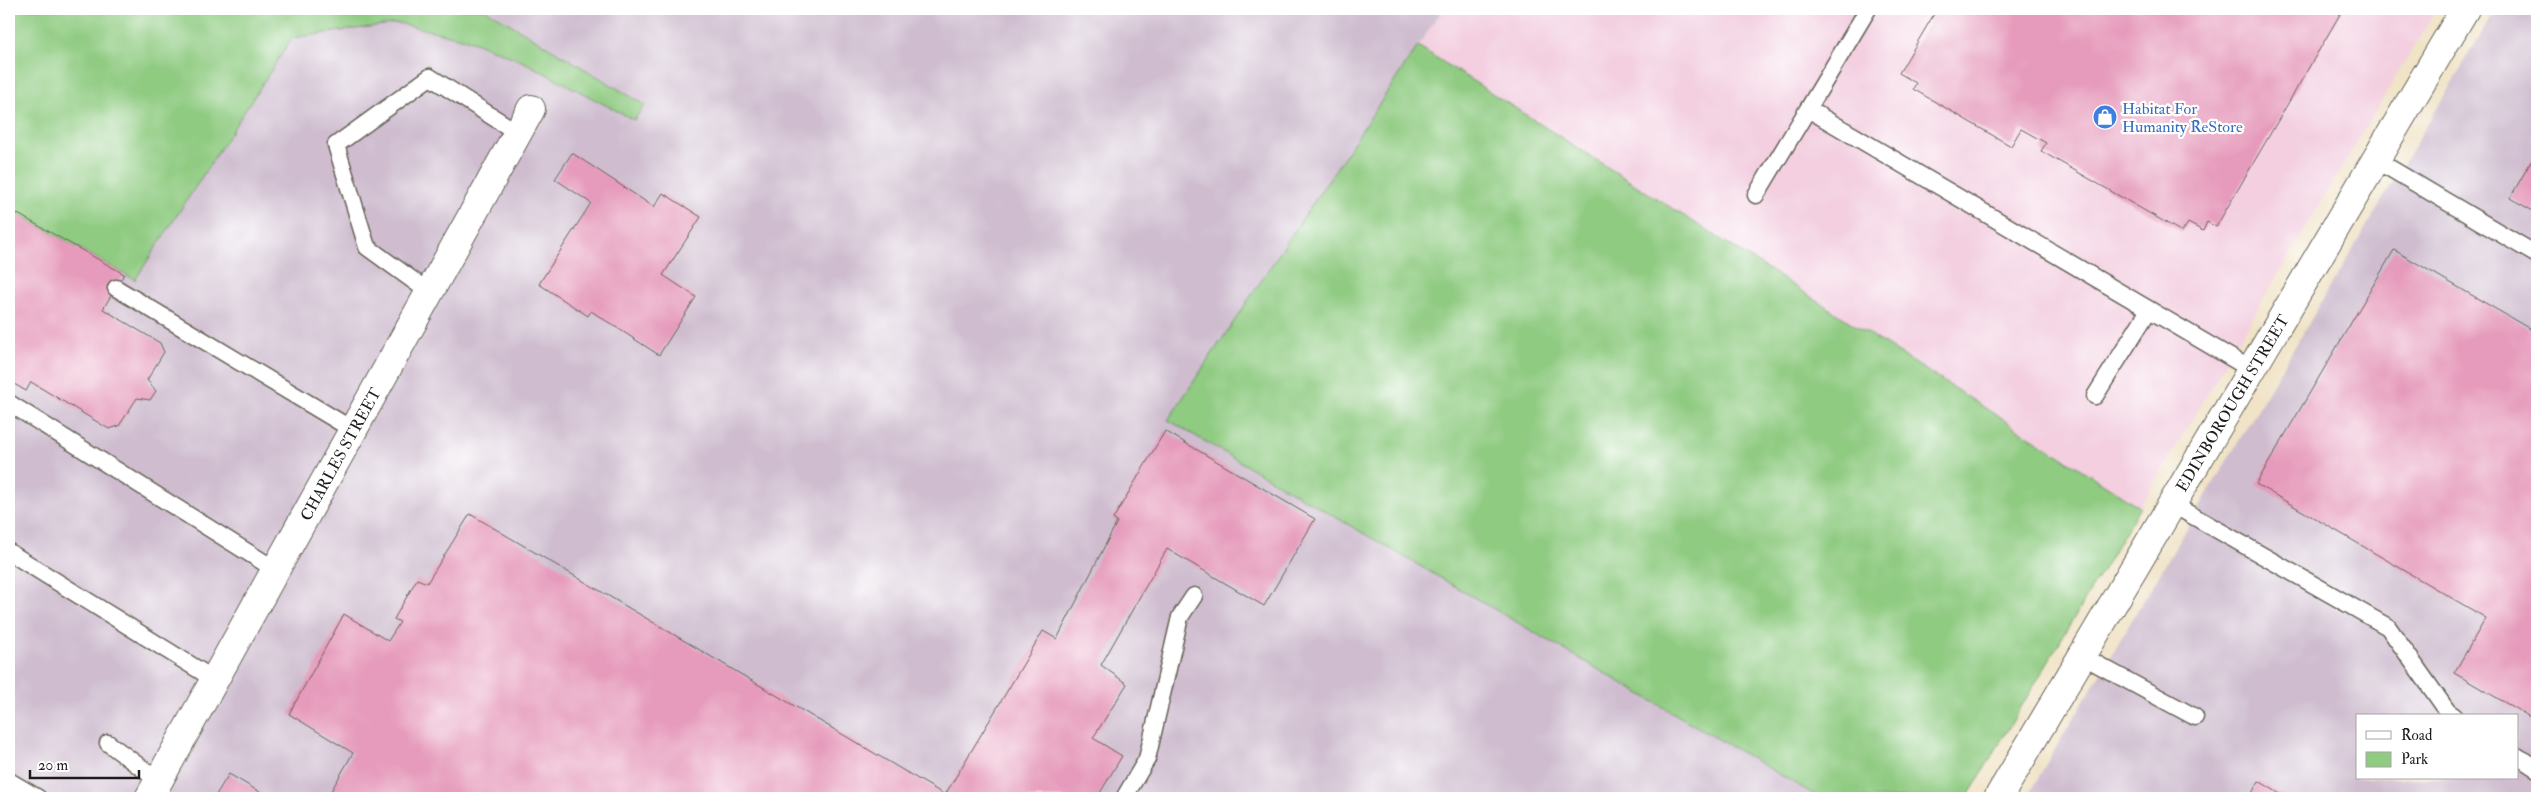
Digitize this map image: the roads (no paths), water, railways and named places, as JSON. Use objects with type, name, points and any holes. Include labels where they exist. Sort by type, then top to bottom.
[{"type":"street","name":"EDINBOROUGH STREET","points":[[1998,798],[2466,9]]},
{"type":"street","name":"CHARLES STREET","points":[[154,790],[531,109]]},
{"type":"lane","points":[[1756,195],[1868,9]]},
{"type":"lane","points":[[429,292],[368,247],[336,145],[430,77],[518,133]]},
{"type":"lane","points":[[1808,109],[2252,370]]},
{"type":"lane","points":[[2376,160],[2537,255]]},
{"type":"lane","points":[[116,288],[353,430]]},
{"type":"lane","points":[[2095,396],[2149,310]]},
{"type":"lane","points":[[9,403],[276,570]]},
{"type":"lane","points":[[2172,504],[2388,627],[2451,714]]},
{"type":"lane","points":[[9,552],[215,680]]},
{"type":"lane","points":[[1124,798],[1147,759],[1180,617],[1194,596]]},
{"type":"lane","points":[[2082,656],[2196,717]]},
{"type":"lane","points":[[108,743],[154,790]]},
{"type":"lane","points":[[2518,757],[2537,769]]},
{"type":"lane","points":[[9,781],[38,798]]},
{"type":"place","name":"Habitat For Humanity ReStore","points":[[2105,117]]}]
